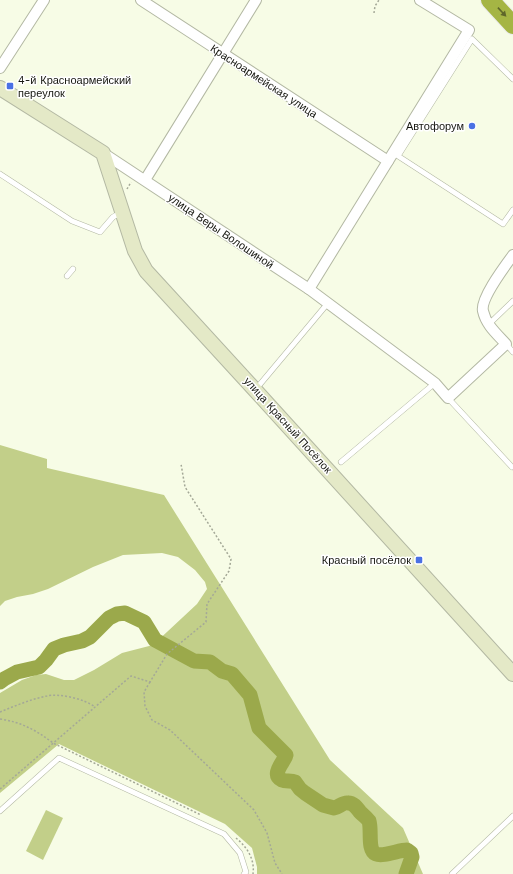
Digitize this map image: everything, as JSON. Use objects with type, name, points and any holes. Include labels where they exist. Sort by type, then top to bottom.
[{"type":"highway","points":[[490,0],[513,25]]},
{"type":"street","points":[[0,68],[44,0]]},
{"type":"street","name":"Красноармейская улица","points":[[141,0],[388,161]]},
{"type":"street","points":[[145,180],[256,0]]},
{"type":"street","points":[[309,289],[469,30],[420,0]]},
{"type":"street","name":"улица Веры Волошиной","points":[[0,88],[145,180],[309,289],[435,384],[448,398]]},
{"type":"street","name":"улица Красный Посёлок","points":[[103,153],[135,251],[146,271],[513,674]]},
{"type":"street","points":[[448,398],[506,344],[488,325],[482,310],[488,293],[513,255]]},
{"type":"street","points":[[498,276],[513,266]]},
{"type":"lane","points":[[513,79],[472,38],[398,156],[503,224],[513,210]]},
{"type":"lane","points":[[0,174],[72,221],[100,232],[113,217],[123,212]]},
{"type":"lane","points":[[67,276],[73,269]]},
{"type":"lane","points":[[488,325],[513,301]]},
{"type":"lane","points":[[255,390],[328,303]]},
{"type":"lane","points":[[506,344],[513,352]]},
{"type":"lane","points":[[341,462],[435,384]]},
{"type":"lane","points":[[448,398],[512,467]]},
{"type":"lane","points":[[0,811],[59,758],[224,834],[240,853],[246,872],[244,874]]},
{"type":"lane","points":[[452,874],[513,816]]},
{"type":"path","points":[[374,13],[375,6],[379,0]]},
{"type":"path","points":[[181,464],[185,487],[231,559],[229,571],[207,604],[206,622],[167,654],[144,692],[145,706],[152,720],[170,730],[254,810],[267,834],[275,863],[282,874]]},
{"type":"path","points":[[0,789],[131,676],[150,682]]},
{"type":"path","points":[[0,712],[49,695],[78,698],[89,702],[95,707]]},
{"type":"path","points":[[0,719],[21,723],[38,731],[53,743]]},
{"type":"green space","points":[[0,445],[47,459],[47,468],[164,495],[330,760],[403,828],[423,874],[257,874],[257,867],[252,848],[225,824],[59,744],[0,793],[0,693],[22,680],[36,675],[46,674],[64,680],[74,680],[122,653],[153,645],[197,604],[207,589],[205,582],[195,570],[178,557],[162,553],[123,555],[93,567],[48,589],[5,601],[0,606]]},
{"type":"green space","points":[[46,810],[63,818],[43,860],[26,851]]},
{"type":"waterway","points":[[0,682],[17,672],[39,667],[54,649],[82,641],[90,637],[109,618],[117,614],[125,613],[144,622],[155,640],[194,661],[210,662],[222,671],[232,674],[250,695],[259,728],[286,755],[277,774],[279,777],[284,781],[295,782],[300,789],[323,805],[334,808],[346,803],[354,805],[369,821],[373,852],[383,855],[407,850],[411,853],[412,857],[406,874]]},
{"type":"place","name":"4-й Красноармейский переулок","points":[[10,86]]},
{"type":"place","name":"Автофорум","points":[[472,126]]},
{"type":"place","name":"Красный посёлок","points":[[419,560]]}]
